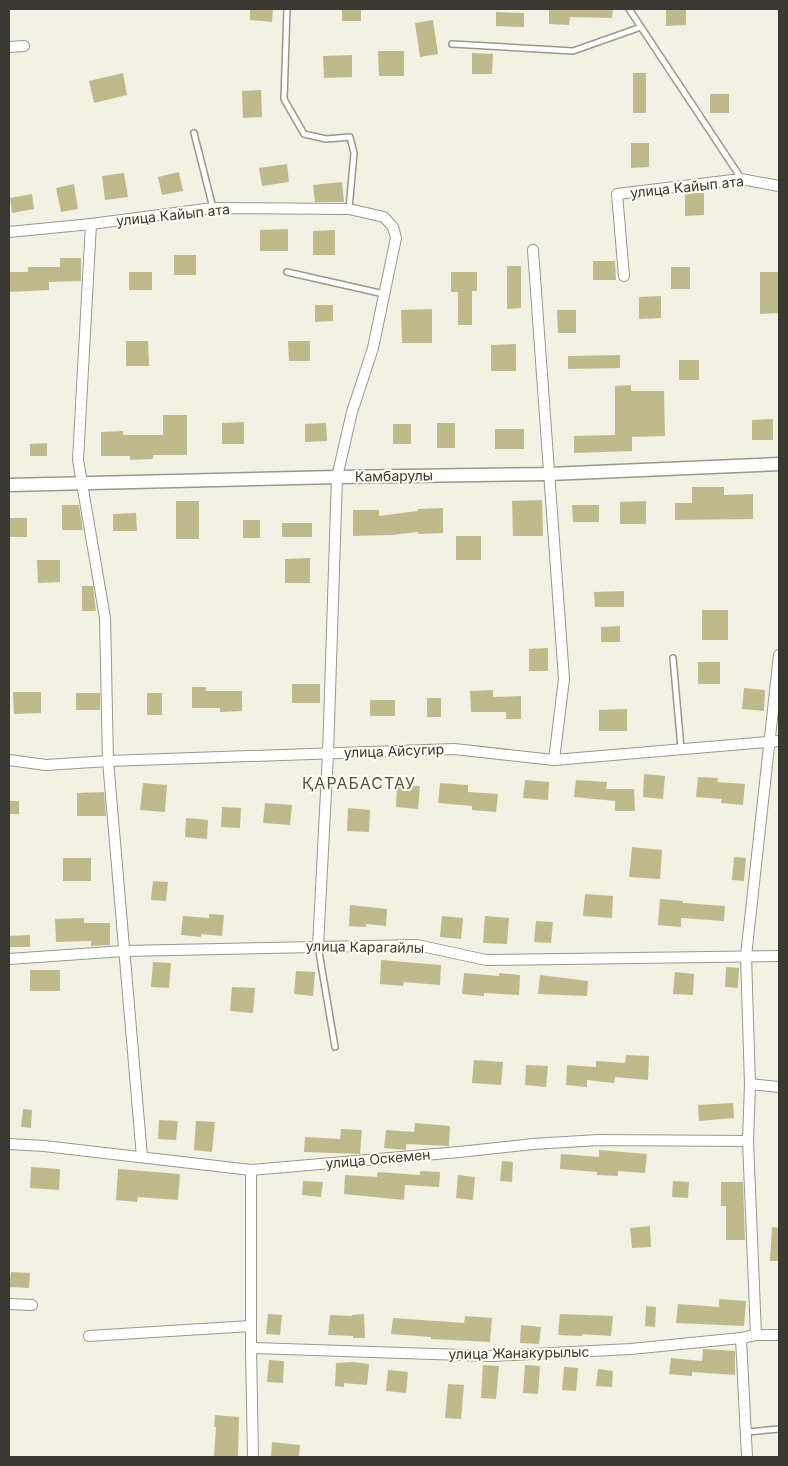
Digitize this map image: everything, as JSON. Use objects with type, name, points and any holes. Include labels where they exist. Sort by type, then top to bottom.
[{"type":"street","points":[[9,47],[24,46]]},
{"type":"street","name":"улица Кайып ата","points":[[624,276],[617,194],[741,179],[779,186]]},
{"type":"street","name":"улица Кайып ата","points":[[9,232],[91,224],[214,208],[349,209],[384,218],[393,227],[396,238],[384,294]]},
{"type":"street","points":[[91,224],[78,460],[105,618],[108,761],[142,1157]]},
{"type":"street","points":[[533,250],[564,679],[554,760]]},
{"type":"street","points":[[318,946],[328,754],[337,476],[352,412],[373,348],[384,294]]},
{"type":"street","name":"Камбарулы","points":[[9,485],[337,476],[549,474],[779,464]]},
{"type":"street","points":[[756,1335],[748,1141],[750,1084],[746,956],[774,741],[779,655]]},
{"type":"street","name":"улица Айсугир","points":[[9,760],[46,764],[454,749],[554,760],[774,741]]},
{"type":"street","name":"улица Карагайлы","points":[[9,959],[124,951],[417,945],[486,960],[779,956]]},
{"type":"street","points":[[750,1084],[779,1086]]},
{"type":"street","name":"улица Оскемен","points":[[9,1144],[251,1170],[561,1142],[598,1140],[748,1141]]},
{"type":"street","points":[[251,1170],[253,1457]]},
{"type":"street","points":[[9,1304],[32,1305]]},
{"type":"street","points":[[89,1336],[251,1326]]},
{"type":"street","name":"улица Жанакурылыс","points":[[251,1348],[492,1356],[631,1349],[756,1335],[779,1335]]},
{"type":"street","points":[[741,1338],[747,1457]]},
{"type":"lane","points":[[288,9],[284,99],[304,134],[326,139],[350,137],[354,153],[349,209]]},
{"type":"lane","points":[[629,9],[741,179]]},
{"type":"lane","points":[[452,44],[573,51],[641,27]]},
{"type":"lane","points":[[194,133],[214,208]]},
{"type":"lane","points":[[287,272],[384,294]]},
{"type":"lane","points":[[673,658],[681,748]]},
{"type":"lane","points":[[318,946],[334,1047]]},
{"type":"lane","points":[[747,1432],[779,1429]]},
{"type":"building","points":[[250,9],[273,9],[272,22],[250,20]]},
{"type":"building","points":[[342,9],[361,9],[361,21],[342,21]]},
{"type":"building","points":[[549,9],[613,9],[612,18],[570,17],[569,25],[549,24]]},
{"type":"building","points":[[666,9],[686,9],[686,25],[666,26]]},
{"type":"building","points":[[496,12],[524,13],[524,27],[496,26]]},
{"type":"building","points":[[433,20],[438,54],[420,57],[415,23]]},
{"type":"building","points":[[378,51],[404,51],[404,76],[379,76]]},
{"type":"building","points":[[472,53],[493,54],[492,74],[472,74]]},
{"type":"building","points":[[352,55],[352,77],[324,78],[323,56]]},
{"type":"building","points":[[123,73],[127,95],[94,103],[89,81]]},
{"type":"building","points":[[633,73],[646,73],[646,113],[633,113]]},
{"type":"building","points":[[261,90],[262,117],[243,118],[242,91]]},
{"type":"building","points":[[710,94],[729,94],[729,113],[710,113]]},
{"type":"building","points":[[631,143],[649,143],[649,167],[631,168]]},
{"type":"building","points":[[287,164],[289,182],[262,186],[259,168]]},
{"type":"building","points":[[179,172],[183,191],[162,195],[158,177]]},
{"type":"building","points":[[124,173],[128,197],[105,200],[102,176]]},
{"type":"building","points":[[342,182],[344,202],[315,202],[313,185]]},
{"type":"building","points":[[74,184],[78,209],[61,212],[56,188]]},
{"type":"building","points":[[685,193],[704,193],[704,215],[685,216]]},
{"type":"building","points":[[32,194],[34,209],[12,213],[10,198]]},
{"type":"building","points":[[288,229],[288,251],[260,251],[260,230]]},
{"type":"building","points":[[335,230],[335,255],[313,255],[313,231]]},
{"type":"building","points":[[174,255],[196,255],[196,275],[174,275]]},
{"type":"building","points":[[60,258],[81,258],[81,281],[49,282],[49,290],[9,292],[9,272],[28,272],[28,267],[60,267]]},
{"type":"building","points":[[593,261],[615,261],[616,280],[593,280]]},
{"type":"building","points":[[507,266],[521,266],[521,308],[507,309]]},
{"type":"building","points":[[671,267],[690,267],[690,289],[671,289]]},
{"type":"building","points":[[129,272],[152,272],[152,290],[129,290]]},
{"type":"building","points":[[451,272],[477,272],[477,291],[472,291],[472,325],[458,325],[458,292],[451,292]]},
{"type":"building","points":[[760,272],[778,272],[778,313],[760,314]]},
{"type":"building","points":[[661,296],[661,318],[639,319],[639,297]]},
{"type":"building","points":[[315,305],[333,305],[333,321],[315,322]]},
{"type":"building","points":[[432,309],[432,343],[402,343],[401,310]]},
{"type":"building","points":[[557,310],[576,310],[576,333],[558,333]]},
{"type":"building","points":[[126,341],[148,341],[149,366],[126,366]]},
{"type":"building","points":[[288,341],[310,341],[310,361],[289,361]]},
{"type":"building","points":[[516,344],[516,371],[491,371],[491,345]]},
{"type":"building","points":[[620,355],[620,368],[568,369],[568,356]]},
{"type":"building","points":[[679,360],[699,360],[699,380],[679,380]]},
{"type":"building","points":[[631,385],[631,391],[664,391],[665,436],[632,437],[632,451],[574,453],[574,436],[615,435],[615,386]]},
{"type":"building","points":[[163,415],[187,415],[187,455],[153,455],[153,459],[130,460],[130,456],[101,456],[101,432],[123,431],[123,435],[163,435]]},
{"type":"building","points":[[773,419],[773,440],[752,440],[752,420]]},
{"type":"building","points":[[244,422],[244,444],[222,444],[222,423]]},
{"type":"building","points":[[326,423],[327,441],[305,442],[305,424]]},
{"type":"building","points":[[437,423],[455,423],[455,448],[437,448]]},
{"type":"building","points":[[393,424],[411,424],[411,444],[393,444]]},
{"type":"building","points":[[495,429],[524,429],[524,449],[495,449]]},
{"type":"building","points":[[47,443],[47,456],[30,456],[30,444]]},
{"type":"building","points":[[692,487],[724,487],[724,495],[753,494],[753,519],[675,520],[675,503],[692,503]]},
{"type":"building","points":[[542,500],[543,536],[513,536],[512,501]]},
{"type":"building","points":[[176,501],[199,501],[199,539],[176,539]]},
{"type":"building","points":[[646,501],[646,524],[620,524],[620,502]]},
{"type":"building","points":[[62,505],[79,505],[83,530],[62,530]]},
{"type":"building","points":[[572,505],[599,505],[599,522],[573,522]]},
{"type":"building","points":[[443,508],[443,533],[418,534],[418,532],[353,536],[353,510],[379,510],[379,516],[418,511],[418,509]]},
{"type":"building","points":[[136,513],[137,531],[113,531],[113,514]]},
{"type":"building","points":[[9,518],[27,518],[27,537],[9,537]]},
{"type":"building","points":[[243,520],[260,520],[260,538],[243,538]]},
{"type":"building","points":[[282,523],[312,523],[312,537],[282,537]]},
{"type":"building","points":[[456,536],[481,536],[481,560],[456,560]]},
{"type":"building","points":[[310,558],[310,583],[285,583],[285,559]]},
{"type":"building","points":[[37,560],[60,560],[60,582],[38,583]]},
{"type":"building","points":[[82,586],[93,586],[96,611],[82,611]]},
{"type":"building","points":[[624,591],[624,607],[595,607],[594,592]]},
{"type":"building","points":[[702,610],[728,610],[728,640],[702,640]]},
{"type":"building","points":[[620,626],[620,642],[601,642],[601,627]]},
{"type":"building","points":[[548,648],[548,671],[529,671],[529,649]]},
{"type":"building","points":[[698,662],[720,662],[720,684],[698,684]]},
{"type":"building","points":[[292,684],[320,684],[320,703],[292,703]]},
{"type":"building","points":[[192,687],[206,687],[206,691],[242,691],[242,711],[220,712],[220,708],[192,708]]},
{"type":"building","points":[[744,688],[765,690],[764,711],[742,709]]},
{"type":"building","points":[[493,690],[493,697],[521,696],[521,719],[506,719],[506,712],[471,712],[470,691]]},
{"type":"building","points":[[13,692],[41,692],[41,713],[14,714]]},
{"type":"building","points":[[76,693],[100,693],[100,710],[76,710]]},
{"type":"building","points":[[147,693],[162,693],[162,715],[147,715]]},
{"type":"building","points":[[427,698],[441,698],[441,717],[427,717]]},
{"type":"building","points":[[370,700],[395,700],[395,716],[370,716]]},
{"type":"building","points":[[627,709],[627,731],[599,731],[599,710]]},
{"type":"building","points":[[644,774],[665,776],[663,799],[643,797]]},
{"type":"building","points":[[698,777],[718,778],[717,782],[745,784],[743,805],[721,803],[722,799],[696,797]]},
{"type":"building","points":[[525,780],[549,782],[548,800],[523,798]]},
{"type":"building","points":[[576,780],[607,782],[606,789],[634,789],[635,811],[615,811],[615,801],[574,797]]},
{"type":"building","points":[[143,783],[167,785],[165,812],[140,810]]},
{"type":"building","points":[[440,783],[468,785],[468,792],[498,794],[496,812],[472,810],[472,806],[438,803]]},
{"type":"building","points":[[397,785],[420,786],[418,809],[396,807]]},
{"type":"building","points":[[104,792],[106,816],[77,816],[77,793]]},
{"type":"building","points":[[9,801],[19,801],[19,814],[9,814]]},
{"type":"building","points":[[265,803],[292,805],[290,825],[263,823]]},
{"type":"building","points":[[222,807],[241,808],[240,828],[221,827]]},
{"type":"building","points":[[348,808],[370,810],[369,832],[347,831]]},
{"type":"building","points":[[186,818],[208,820],[207,839],[185,837]]},
{"type":"building","points":[[632,847],[662,850],[660,879],[629,877]]},
{"type":"building","points":[[734,857],[746,858],[744,881],[732,880]]},
{"type":"building","points":[[63,858],[91,858],[91,881],[63,881]]},
{"type":"building","points":[[153,881],[168,882],[166,901],[151,900]]},
{"type":"building","points":[[585,894],[613,896],[612,918],[583,916]]},
{"type":"building","points":[[660,899],[683,901],[683,903],[725,906],[724,921],[681,918],[681,927],[658,925]]},
{"type":"building","points":[[350,905],[387,909],[386,926],[366,924],[366,927],[349,926]]},
{"type":"building","points":[[209,914],[224,915],[222,936],[201,934],[201,937],[181,935],[183,916],[209,918]]},
{"type":"building","points":[[442,916],[463,918],[461,939],[440,937]]},
{"type":"building","points":[[485,916],[509,918],[507,944],[483,943]]},
{"type":"building","points":[[84,918],[84,923],[110,923],[110,945],[91,946],[91,941],[56,942],[55,919]]},
{"type":"building","points":[[536,921],[553,922],[551,943],[534,942]]},
{"type":"building","points":[[30,935],[30,947],[9,947],[9,936]]},
{"type":"building","points":[[381,960],[441,965],[440,985],[404,982],[403,986],[380,984]]},
{"type":"building","points":[[153,962],[171,963],[169,988],[151,987]]},
{"type":"building","points":[[726,967],[739,968],[738,988],[725,987]]},
{"type":"building","points":[[30,970],[60,970],[60,991],[30,991]]},
{"type":"building","points":[[296,971],[315,972],[313,996],[294,994]]},
{"type":"building","points":[[675,972],[694,974],[693,995],[673,994]]},
{"type":"building","points":[[464,973],[499,976],[499,973],[520,975],[519,995],[484,993],[484,996],[462,994]]},
{"type":"building","points":[[540,975],[588,981],[587,996],[538,994]]},
{"type":"building","points":[[232,987],[255,988],[253,1013],[230,1011]]},
{"type":"building","points":[[626,1055],[649,1056],[648,1080],[615,1077],[614,1083],[587,1080],[587,1087],[566,1085],[567,1065],[596,1067],[596,1061],[625,1063]]},
{"type":"building","points":[[474,1060],[503,1062],[501,1085],[472,1083]]},
{"type":"building","points":[[526,1065],[548,1066],[546,1087],[525,1085]]},
{"type":"building","points":[[733,1103],[734,1118],[699,1121],[698,1105]]},
{"type":"building","points":[[23,1109],[32,1110],[31,1128],[21,1127]]},
{"type":"building","points":[[159,1120],[178,1121],[176,1140],[158,1139]]},
{"type":"building","points":[[196,1121],[215,1122],[212,1152],[194,1150]]},
{"type":"building","points":[[415,1123],[450,1126],[449,1146],[406,1144],[406,1150],[384,1148],[386,1130],[414,1132]]},
{"type":"building","points":[[341,1129],[362,1130],[360,1154],[304,1152],[305,1137],[340,1139]]},
{"type":"building","points":[[599,1150],[647,1154],[645,1173],[618,1171],[618,1176],[597,1175],[597,1172],[560,1169],[561,1154],[599,1157]]},
{"type":"building","points":[[502,1161],[513,1162],[512,1182],[500,1181]]},
{"type":"building","points":[[31,1167],[60,1169],[59,1190],[30,1188]]},
{"type":"building","points":[[118,1169],[180,1174],[178,1200],[138,1197],[137,1202],[116,1200]]},
{"type":"building","points":[[420,1171],[440,1172],[439,1187],[405,1185],[404,1200],[344,1194],[345,1175],[377,1177],[378,1172],[420,1175]]},
{"type":"building","points":[[458,1175],[475,1177],[473,1200],[456,1198]]},
{"type":"building","points":[[303,1181],[323,1182],[321,1197],[302,1195]]},
{"type":"building","points":[[673,1181],[689,1182],[688,1198],[672,1197]]},
{"type":"building","points":[[721,1182],[743,1182],[745,1240],[726,1240],[726,1206],[721,1206]]},
{"type":"building","points":[[650,1226],[651,1247],[632,1248],[630,1228]]},
{"type":"building","points":[[772,1227],[779,1228],[779,1261],[770,1261]]},
{"type":"building","points":[[11,1272],[30,1273],[29,1288],[9,1287]]},
{"type":"building","points":[[719,1299],[746,1301],[744,1326],[676,1323],[678,1304],[719,1307]]},
{"type":"building","points":[[646,1306],[656,1307],[655,1327],[645,1326]]},
{"type":"building","points":[[268,1314],[282,1315],[280,1335],[266,1334]]},
{"type":"building","points":[[364,1314],[365,1338],[328,1335],[330,1315],[352,1316]]},
{"type":"building","points":[[560,1314],[613,1316],[611,1336],[558,1335]]},
{"type":"building","points":[[465,1316],[492,1318],[490,1342],[431,1339],[431,1337],[391,1334],[393,1318],[464,1323]]},
{"type":"building","points":[[521,1325],[541,1327],[539,1344],[520,1343]]},
{"type":"building","points":[[703,1349],[735,1351],[735,1375],[692,1372],[692,1376],[669,1374],[671,1358],[702,1361]]},
{"type":"building","points":[[269,1360],[284,1361],[283,1383],[267,1382]]},
{"type":"building","points":[[353,1362],[369,1364],[367,1385],[344,1383],[344,1387],[335,1386],[336,1363]]},
{"type":"building","points":[[483,1365],[499,1366],[496,1399],[481,1398]]},
{"type":"building","points":[[525,1365],[540,1366],[538,1394],[523,1393]]},
{"type":"building","points":[[564,1367],[578,1368],[576,1391],[562,1390]]},
{"type":"building","points":[[598,1369],[613,1371],[612,1387],[596,1386]]},
{"type":"building","points":[[388,1370],[408,1372],[406,1393],[386,1391]]},
{"type":"building","points":[[448,1384],[464,1385],[461,1419],[445,1418]]},
{"type":"building","points":[[215,1415],[239,1417],[238,1457],[214,1457]]},
{"type":"building","points":[[272,1442],[300,1445],[299,1457],[271,1457]]},
{"type":"district","name":"ҚАРАБАСТАУ","points":[[359,783]]}]
